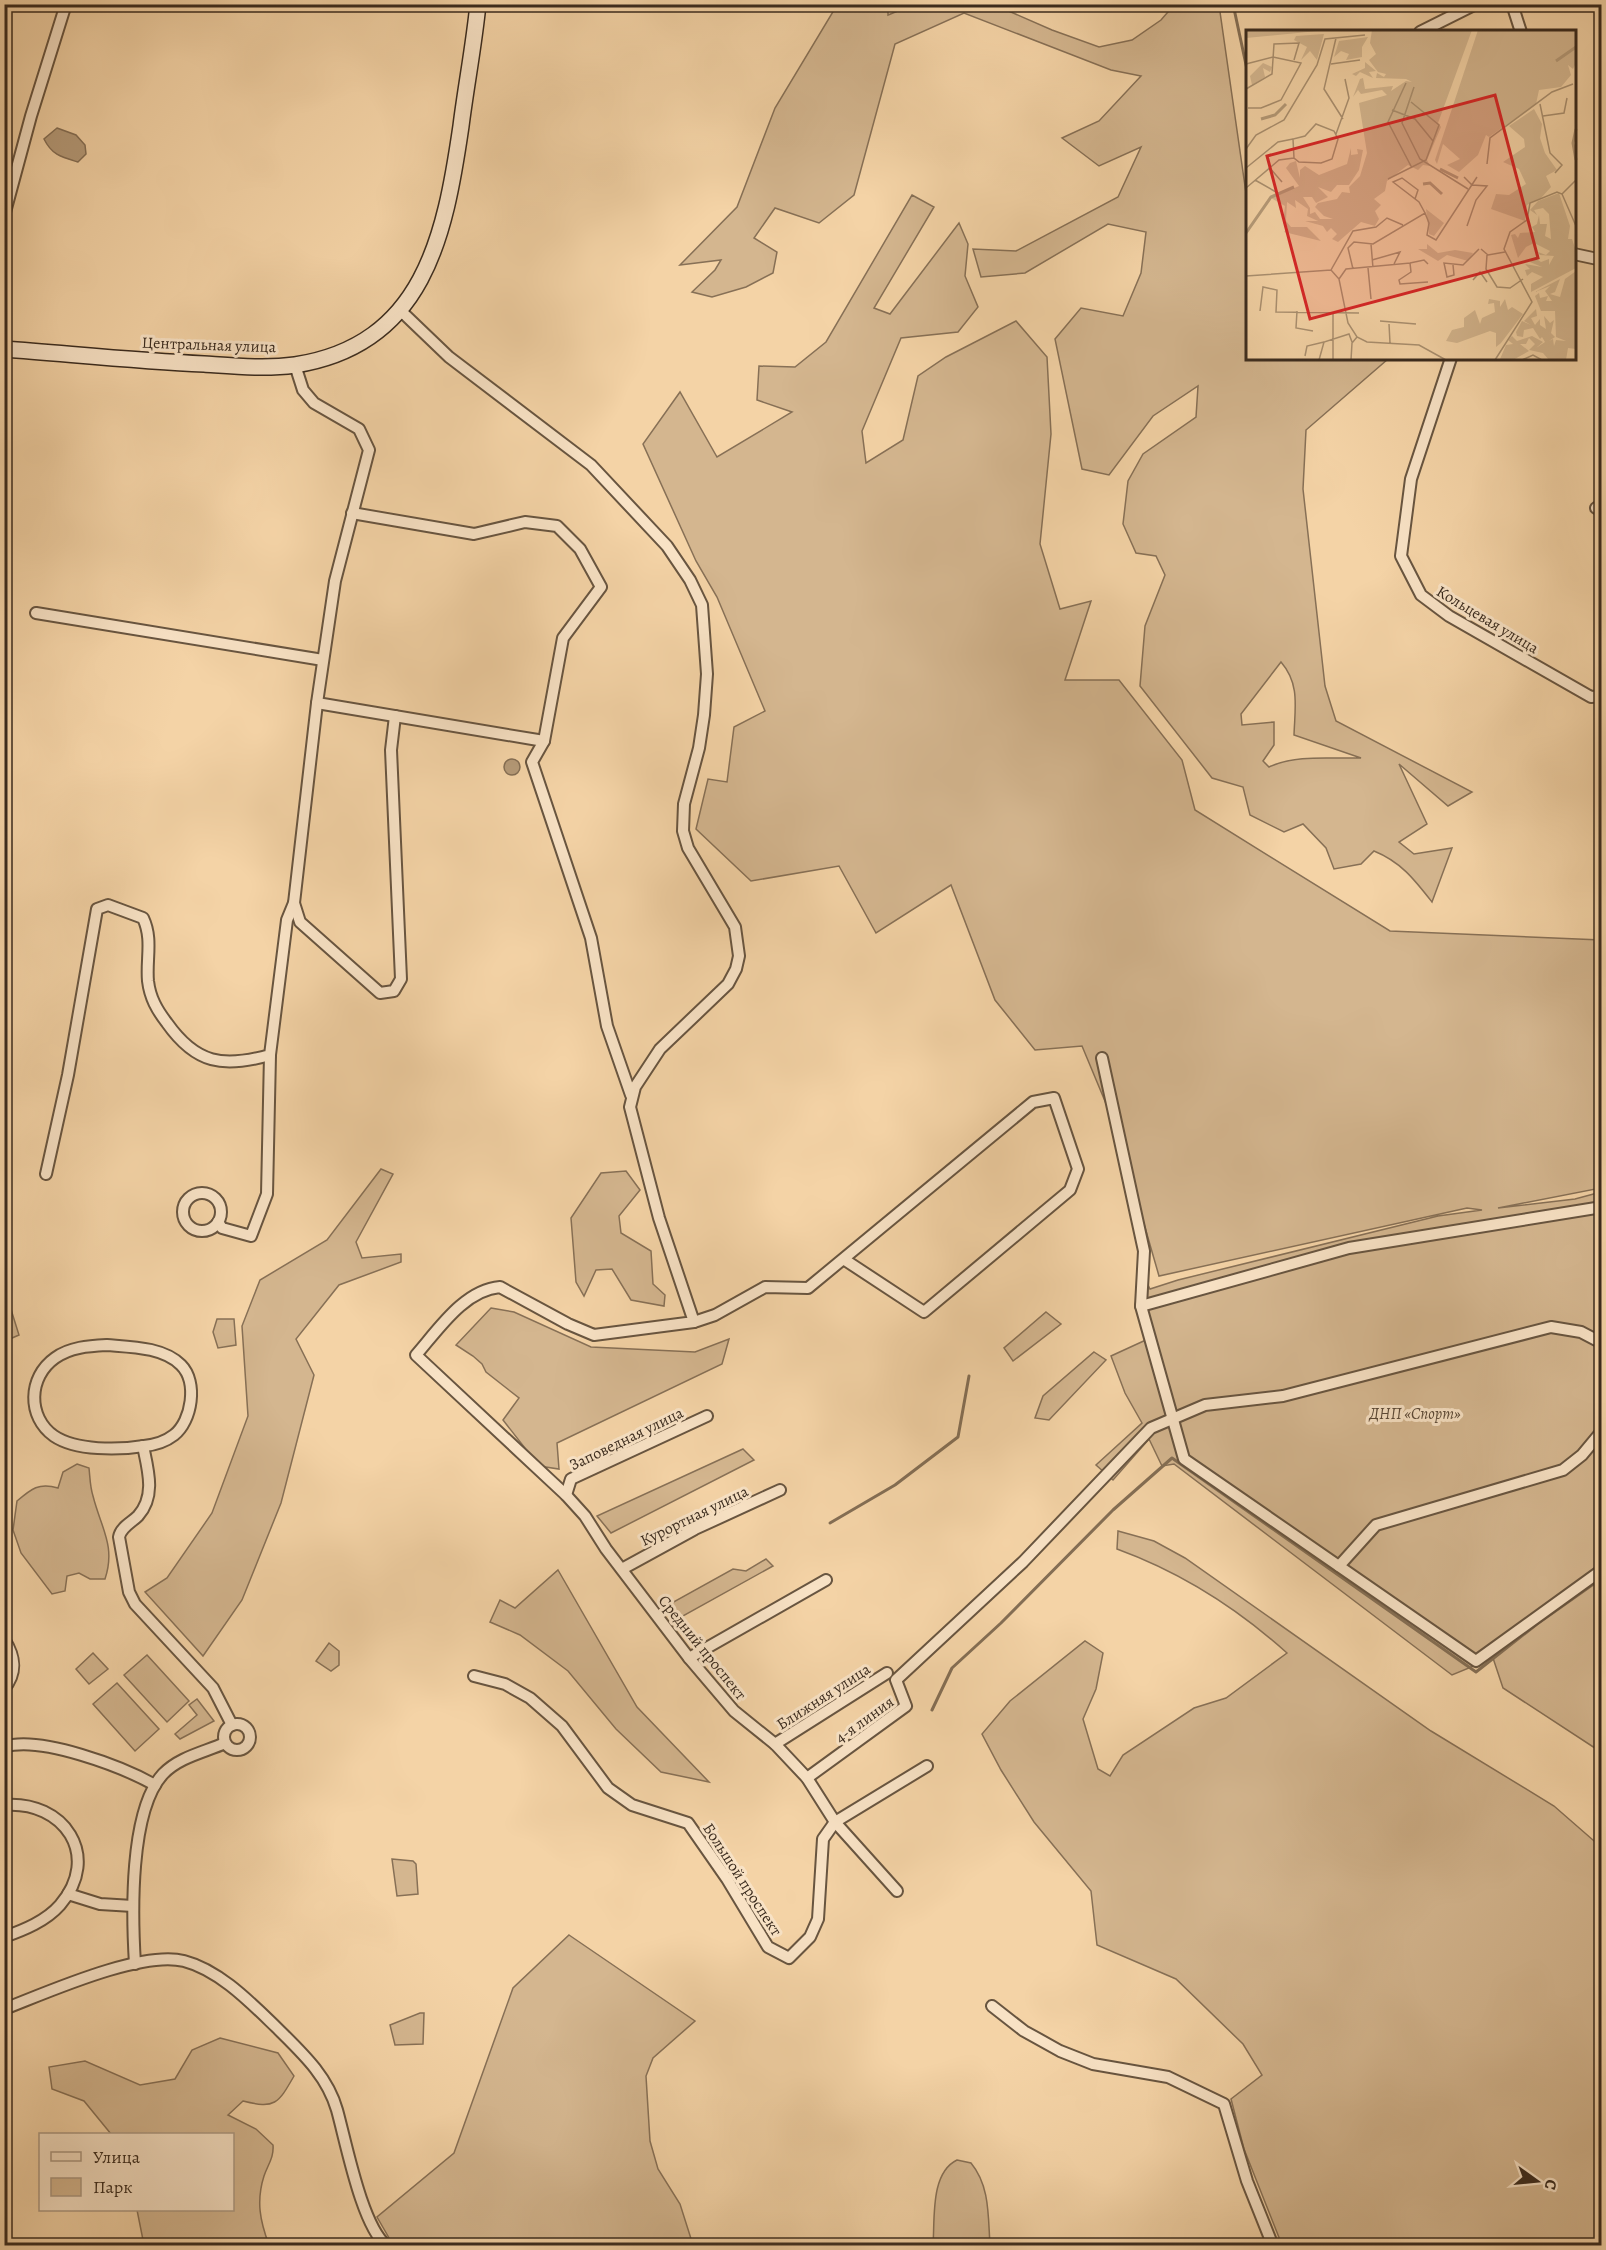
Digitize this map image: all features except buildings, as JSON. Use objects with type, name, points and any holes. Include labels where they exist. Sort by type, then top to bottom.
[{"type":"street","points":[[4,216],[31,116],[66,4]]},
{"type":"street","name":"Центральная улица","points":[[4,349],[179,363],[295,365],[330,356],[356,345],[382,329],[401,311],[421,282],[444,221],[455,168],[478,4]]},
{"type":"street","points":[[1424,30],[1476,4]]},
{"type":"street","points":[[1512,4],[1520,30]]},
{"type":"street","points":[[1576,254],[1602,260]]},
{"type":"street","points":[[401,311],[448,357],[591,465],[667,546],[690,580],[702,605],[707,675],[704,715],[699,748],[684,804],[682,831],[688,848],[735,927],[739,956],[736,969],[728,984],[660,1049],[631,1095]]},
{"type":"street","name":"Кольцевая улица","points":[[1450,360],[1411,479],[1401,556],[1422,595],[1449,616],[1591,697],[1602,696]]},
{"type":"street","points":[[218,1222],[222,1228],[251,1236],[267,1194],[270,1055],[287,920],[294,903],[322,660],[335,581],[369,450],[359,429],[314,403],[303,390],[295,365]]},
{"type":"street","points":[[352,513],[474,534],[525,522],[556,526],[580,549],[601,587],[563,638],[544,741],[532,762],[591,938],[607,1026],[631,1095],[630,1107],[659,1218],[694,1322],[715,1315],[765,1287],[808,1288],[845,1260],[1034,1102],[1054,1098],[1078,1169],[1070,1190],[924,1312],[845,1260]]},
{"type":"street","points":[[36,613],[322,660]]},
{"type":"street","points":[[317,703],[544,741]]},
{"type":"street","points":[[294,903],[300,922],[380,993],[394,991],[400,979],[391,750],[395,716]]},
{"type":"street","points":[[46,1174],[68,1075],[97,909],[108,905],[143,918],[150,932],[148,982],[154,1006],[181,1044],[201,1058],[231,1062],[240,1063],[270,1055]]},
{"type":"street","points":[[1102,1058],[1144,1251],[1141,1306],[1184,1459],[1476,1661],[1602,1569]]},
{"type":"street","points":[[1141,1306],[1349,1248],[1602,1207]]},
{"type":"street","name":"Средний проспект","points":[[694,1322],[594,1335],[568,1324],[500,1287],[489,1288],[461,1305],[416,1355],[566,1495],[585,1516],[689,1658],[734,1711],[775,1744],[807,1778],[835,1822],[897,1891]]},
{"type":"street","points":[[1174,1418],[1205,1405],[1283,1396],[1551,1327],[1581,1332],[1602,1343]]},
{"type":"street","points":[[107,1345],[147,1349],[172,1358],[182,1365],[187,1373],[191,1394],[183,1425],[176,1434],[166,1440],[144,1446],[80,1445],[57,1438],[48,1431],[35,1410],[33,1400],[34,1389],[45,1366],[65,1352],[107,1345]]},
{"type":"street","name":"Заповедная улица","points":[[566,1495],[571,1479],[707,1416]]},
{"type":"street","name":"4-я линия","points":[[807,1778],[906,1706],[896,1680],[926,1649],[1023,1562],[1151,1428],[1174,1418]]},
{"type":"street","points":[[1339,1566],[1376,1525],[1563,1470],[1582,1455],[1602,1431]]},
{"type":"street","points":[[144,1446],[149,1496],[139,1515],[122,1529],[119,1537],[129,1592],[142,1613],[213,1688],[232,1725]]},
{"type":"street","name":"Курортная улица","points":[[622,1569],[695,1529],[780,1490]]},
{"type":"street","points":[[689,1658],[826,1580]]},
{"type":"street","points":[[4,1639],[13,1658],[14,1669],[4,1689]]},
{"type":"street","name":"Ближняя улица","points":[[775,1744],[887,1673]]},
{"type":"street","name":"Большой проспект","points":[[474,1676],[506,1684],[530,1698],[562,1726],[608,1788],[632,1805],[688,1823],[728,1879],[768,1947],[789,1958],[810,1937],[818,1918],[823,1839],[835,1822]]},
{"type":"street","points":[[232,1725],[244,1726],[250,1733],[250,1741],[246,1747],[238,1750],[230,1749],[225,1743],[225,1731],[232,1725]]},
{"type":"street","points":[[135,1964],[133,1906],[141,1830],[155,1785],[175,1764],[225,1743]]},
{"type":"street","points":[[4,1747],[23,1744],[57,1748],[132,1773],[155,1785]]},
{"type":"street","points":[[835,1822],[927,1766]]},
{"type":"street","points":[[4,1805],[29,1805],[44,1810],[66,1827],[74,1838],[77,1852],[76,1868],[68,1894],[60,1906],[36,1924],[4,1937]]},
{"type":"street","points":[[68,1894],[100,1904],[133,1906]]},
{"type":"street","points":[[4,2009],[70,1983],[135,1964],[171,1960],[200,1967],[235,1991],[318,2070],[334,2100],[366,2211],[380,2240],[387,2246]]},
{"type":"street","points":[[992,2007],[1024,2031],[1060,2051],[1093,2064],[1168,2077],[1224,2104],[1246,2181],[1273,2246]]},
{"type":"green space","points":[[837,5],[888,5],[888,15],[912,5],[995,5],[1052,30],[1099,47],[1132,40],[1161,20],[1174,5],[1219,5],[1246,193],[1246,360],[1387,360],[1306,430],[1303,489],[1325,686],[1336,721],[1472,792],[1448,806],[1399,764],[1427,824],[1399,842],[1414,854],[1452,848],[1432,902],[1406,872],[1384,855],[1374,851],[1361,864],[1334,869],[1326,848],[1303,824],[1284,832],[1250,815],[1243,787],[1212,778],[1140,686],[1145,626],[1165,575],[1156,556],[1136,553],[1123,524],[1128,481],[1143,454],[1196,417],[1198,386],[1153,416],[1109,475],[1082,469],[1055,339],[1081,308],[1123,316],[1141,273],[1146,232],[1108,224],[1025,273],[981,277],[973,249],[1016,251],[1118,197],[1141,147],[1099,166],[1062,138],[1099,121],[1141,76],[1111,70],[964,13],[895,44],[854,195],[819,223],[775,208],[754,238],[777,252],[773,273],[746,287],[712,297],[692,292],[715,270],[721,260],[680,265],[737,207],[775,108]],"holes":[[[1281,662],[1291,679],[1295,696],[1294,735],[1361,758],[1291,760],[1269,767],[1263,761],[1274,745],[1274,722],[1242,725],[1241,714]]]},
{"type":"green space","name":"ДНП «Спорт»","points":[[912,195],[934,207],[874,308],[890,314],[959,223],[968,244],[965,276],[978,307],[958,332],[901,338],[862,431],[866,463],[903,440],[918,376],[946,357],[1016,321],[1047,357],[1051,434],[1040,544],[1060,609],[1091,601],[1065,680],[1119,680],[1182,760],[1195,810],[1390,931],[1601,940],[1601,1188],[1498,1208],[1575,1199],[1601,1192],[1601,1572],[1512,1643],[1601,1576],[1601,1752],[1503,1688],[1493,1658],[1452,1675],[1174,1464],[1162,1466],[1149,1439],[1113,1480],[1096,1465],[1142,1423],[1125,1393],[1111,1356],[1148,1339],[1136,1287],[1147,1283],[1150,1289],[1178,1280],[1438,1216],[1482,1210],[1467,1208],[1159,1276],[1117,1130],[1082,1046],[1035,1050],[995,1000],[951,885],[876,933],[839,866],[751,881],[696,829],[708,779],[727,782],[734,727],[765,711],[717,597],[696,561],[643,444],[680,392],[717,457],[792,412],[757,400],[759,366],[795,367],[826,342]]},
{"type":"green space","points":[[381,1169],[393,1174],[356,1242],[362,1258],[401,1254],[401,1262],[339,1285],[296,1339],[314,1375],[281,1503],[242,1600],[203,1656],[145,1592],[167,1578],[212,1513],[248,1416],[242,1326],[260,1280],[327,1240]]},
{"type":"green space","points":[[626,1171],[640,1190],[619,1216],[621,1233],[651,1251],[653,1284],[665,1295],[664,1306],[631,1300],[612,1269],[596,1270],[584,1296],[576,1282],[571,1218],[601,1173]]},
{"type":"green space","points":[[9,1303],[19,1335],[5,1341],[5,1305]]},
{"type":"green space","points":[[491,1308],[514,1312],[591,1347],[695,1352],[729,1339],[722,1364],[557,1443],[559,1469],[539,1466],[503,1420],[519,1398],[486,1372],[482,1364],[473,1356],[456,1345]]},
{"type":"green space","points":[[1046,1312],[1061,1324],[1013,1361],[1004,1348]]},
{"type":"green space","points":[[217,1319],[234,1319],[236,1345],[218,1348],[213,1332]]},
{"type":"green space","points":[[1094,1352],[1106,1360],[1049,1420],[1035,1418],[1043,1396]]},
{"type":"green space","points":[[743,1449],[754,1460],[611,1533],[597,1516]]},
{"type":"green space","points":[[77,1464],[89,1468],[92,1493],[108,1547],[108,1567],[105,1579],[90,1579],[79,1573],[67,1576],[65,1591],[52,1594],[21,1553],[13,1530],[17,1501],[40,1486],[58,1488],[63,1472]]},
{"type":"green space","points":[[1118,1531],[1154,1541],[1185,1558],[1431,1731],[1554,1806],[1601,1847],[1601,2245],[1282,2245],[1244,2149],[1231,2099],[1262,2075],[1243,2044],[1176,1979],[1097,1945],[1091,1891],[1034,1822],[1001,1770],[982,1734],[1010,1701],[1085,1641],[1103,1653],[1096,1689],[1083,1719],[1098,1769],[1110,1776],[1123,1755],[1194,1708],[1226,1698],[1287,1653],[1228,1606],[1207,1593],[1163,1569],[1117,1549]]},
{"type":"green space","points":[[766,1559],[773,1566],[674,1621],[668,1605],[733,1569],[746,1571]]},
{"type":"green space","points":[[558,1570],[637,1707],[709,1782],[661,1772],[616,1729],[568,1671],[520,1635],[490,1622],[500,1600],[515,1608]]},
{"type":"green space","points":[[329,1643],[339,1651],[339,1665],[331,1671],[316,1661]]},
{"type":"green space","points":[[93,1653],[108,1669],[89,1684],[76,1669]]},
{"type":"green space","points":[[147,1655],[189,1701],[167,1722],[124,1675]]},
{"type":"green space","points":[[117,1683],[159,1729],[135,1751],[93,1704]]},
{"type":"green space","points":[[197,1699],[214,1721],[180,1739],[175,1734],[197,1715],[189,1705]]},
{"type":"green space","points":[[392,1859],[413,1861],[416,1864],[418,1894],[397,1896]]},
{"type":"green space","points":[[569,1935],[695,2021],[653,2058],[646,2076],[650,2141],[658,2169],[680,2204],[693,2245],[397,2246],[392,2243],[377,2217],[454,2153],[513,1988]]},
{"type":"green space","points":[[424,2013],[423,2044],[395,2045],[390,2025]]},
{"type":"green space","points":[[220,2038],[278,2053],[294,2076],[284,2093],[274,2102],[262,2104],[243,2101],[228,2115],[256,2129],[273,2145],[272,2157],[260,2194],[261,2219],[269,2245],[144,2245],[137,2211],[234,2211],[234,2133],[110,2133],[84,2101],[52,2089],[49,2067],[85,2061],[140,2085],[175,2079],[192,2050]]},
{"type":"green space","points":[[957,2160],[971,2163],[982,2181],[987,2202],[990,2245],[933,2245],[934,2210],[938,2186],[948,2166]]},
{"type":"shaded area","points":[[57,128],[76,135],[85,145],[86,154],[78,162],[58,155],[50,149],[44,139]]},
{"type":"shaded area","points":[[509,759],[515,759],[520,767],[518,773],[509,775],[504,770],[504,764]]},
{"type":"waterway","points":[[1233,4],[1246,65]]},
{"type":"waterway","points":[[830,1523],[895,1485],[958,1437],[969,1376]]},
{"type":"waterway","points":[[932,1710],[952,1668],[1001,1623],[1113,1510],[1172,1458],[1476,1672],[1537,1624],[1602,1578]]}]
